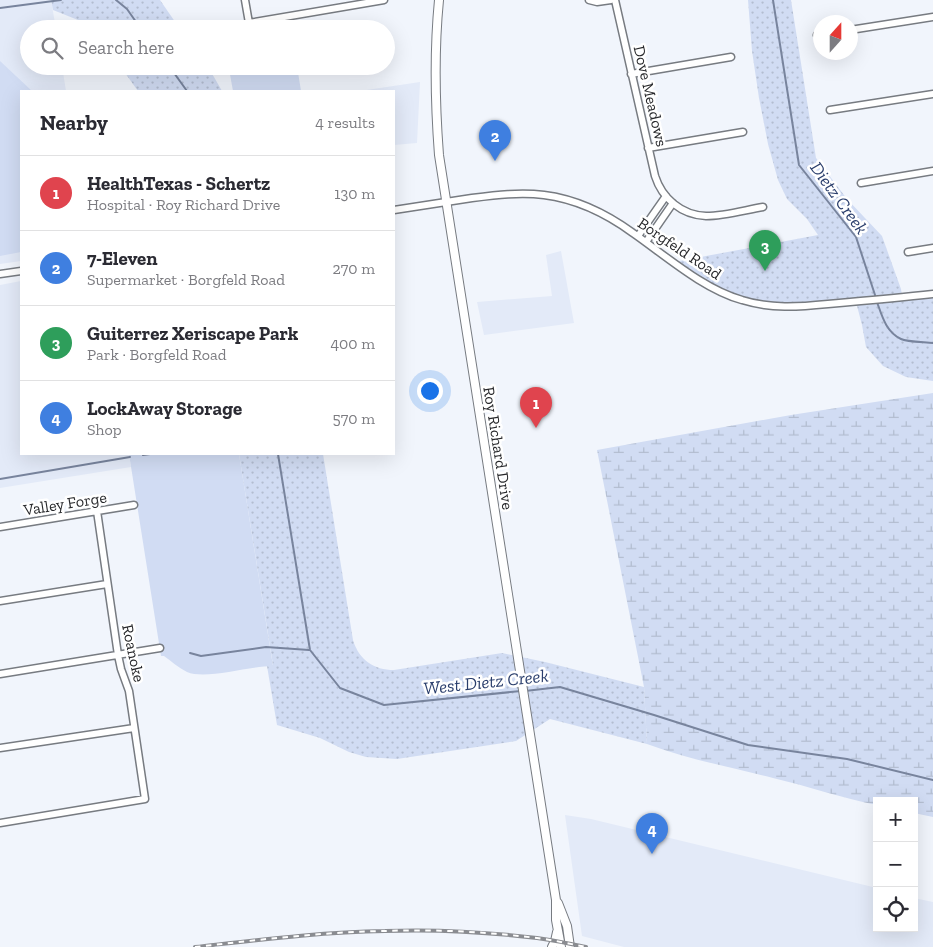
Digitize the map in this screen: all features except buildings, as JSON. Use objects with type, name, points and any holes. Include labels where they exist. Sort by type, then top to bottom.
[{"type":"main road","name":"Roy Richard Drive","points":[[437,0],[436,122],[439,155],[521,672],[556,900],[561,947]]},
{"type":"main road","name":"Roy Richard Drive","points":[[556,900],[567,926],[570,947]]},
{"type":"main road","points":[[552,947],[556,941],[558,930]]},
{"type":"street","points":[[245,0],[248,20]]},
{"type":"street","points":[[267,20],[384,0]]},
{"type":"street","points":[[589,0],[592,2],[613,0]]},
{"type":"street","name":"Dove Meadows","points":[[613,0],[658,185],[670,200]]},
{"type":"street","points":[[858,29],[933,17]]},
{"type":"street","points":[[631,74],[731,57]]},
{"type":"street","points":[[830,110],[933,94]]},
{"type":"street","points":[[648,148],[743,132]]},
{"type":"street","points":[[861,183],[933,171]]},
{"type":"street","name":"Borgfeld Road","points":[[395,210],[506,194],[544,195],[567,200],[607,216],[704,283],[721,292],[754,304],[782,307],[859,302],[933,294]]},
{"type":"street","points":[[670,200],[685,211],[706,216],[763,207]]},
{"type":"street","points":[[638,236],[670,200]]},
{"type":"street","points":[[646,242],[670,200]]},
{"type":"street","points":[[908,252],[933,248]]},
{"type":"street","points":[[0,274],[20,271]]},
{"type":"street","name":"Valley Forge","points":[[0,527],[134,505]]},
{"type":"street","name":"Roanoke","points":[[0,823],[145,800],[129,691],[118,655],[97,511]]},
{"type":"street","points":[[0,601],[107,584]]},
{"type":"street","points":[[0,674],[160,648]]},
{"type":"street","points":[[0,748],[134,728]]},
{"type":"shaded area","points":[[0,0],[51,0],[54,20],[20,20],[20,75],[63,75],[66,90],[20,90],[20,261],[0,264]]},
{"type":"shaded area","points":[[420,82],[417,143],[395,145],[395,90],[367,90]]},
{"type":"shaded area","points":[[561,251],[574,323],[484,335],[477,302],[552,296],[546,255]]},
{"type":"shaded area","points":[[20,281],[20,455],[129,455],[131,467],[0,488],[0,285]]},
{"type":"shaded area","points":[[565,815],[591,819],[873,887],[873,932],[918,932],[918,899],[933,902],[933,947],[624,947],[582,936]]},
{"type":"green space","points":[[51,0],[160,0],[174,20],[78,20],[53,10]]},
{"type":"green space","points":[[748,0],[791,0],[816,158],[847,199],[882,236],[901,289],[902,297],[933,294],[933,381],[906,377],[883,366],[866,347],[856,302],[799,307],[735,298],[674,262],[818,235],[807,219],[787,199],[778,180],[768,144],[759,98],[752,51]]},
{"type":"green space","points":[[0,61],[31,90],[20,90],[20,252],[0,256]]},
{"type":"green space","points":[[126,75],[212,75],[221,90],[137,90]]},
{"type":"green space","points":[[230,75],[298,75],[301,90],[233,90]]},
{"type":"green space","points":[[933,393],[933,817],[918,814],[918,797],[873,797],[873,804],[693,758],[647,744],[644,687],[597,450],[791,415]]},
{"type":"green space","points":[[129,455],[239,455],[273,666],[216,674],[195,674],[187,672],[164,656],[161,656]]},
{"type":"green space","points":[[239,455],[323,455],[353,640],[363,658],[374,666],[394,670],[502,653],[644,687],[647,744],[550,719],[516,741],[397,759],[366,757],[349,752],[320,738],[277,725],[267,666],[273,665]]},
{"type":"waterway","points":[[0,8],[61,0]]},
{"type":"waterway","name":"West Dietz Creek","points":[[116,0],[127,9],[135,20]]},
{"type":"waterway","name":"Dietz Creek","points":[[773,0],[799,165],[856,237],[876,298]]},
{"type":"waterway","name":"West Dietz Creek","points":[[175,75],[186,90]]},
{"type":"waterway","name":"Dietz Creek","points":[[877,302],[885,323],[896,336],[907,341],[933,343]]},
{"type":"waterway","name":"West Dietz Creek","points":[[278,455],[310,650],[340,688],[384,705],[521,691]]},
{"type":"waterway","points":[[0,479],[130,457]]},
{"type":"waterway","points":[[190,653],[201,656],[266,647],[309,650]]},
{"type":"waterway","name":"West Dietz Creek","points":[[525,691],[560,687],[748,745],[847,759],[933,780]]},
{"type":"railway","points":[[195,947],[313,935],[423,930],[518,936],[586,947]]},
{"type":"place","name":"7-Eleven","points":[[495,161]]},
{"type":"place","name":"Guiterrez Xeriscape Park","points":[[765,271]]},
{"type":"place","name":"HealthTexas - Schertz","points":[[536,428]]},
{"type":"place","name":"LockAway Storage","points":[[652,854]]}]
